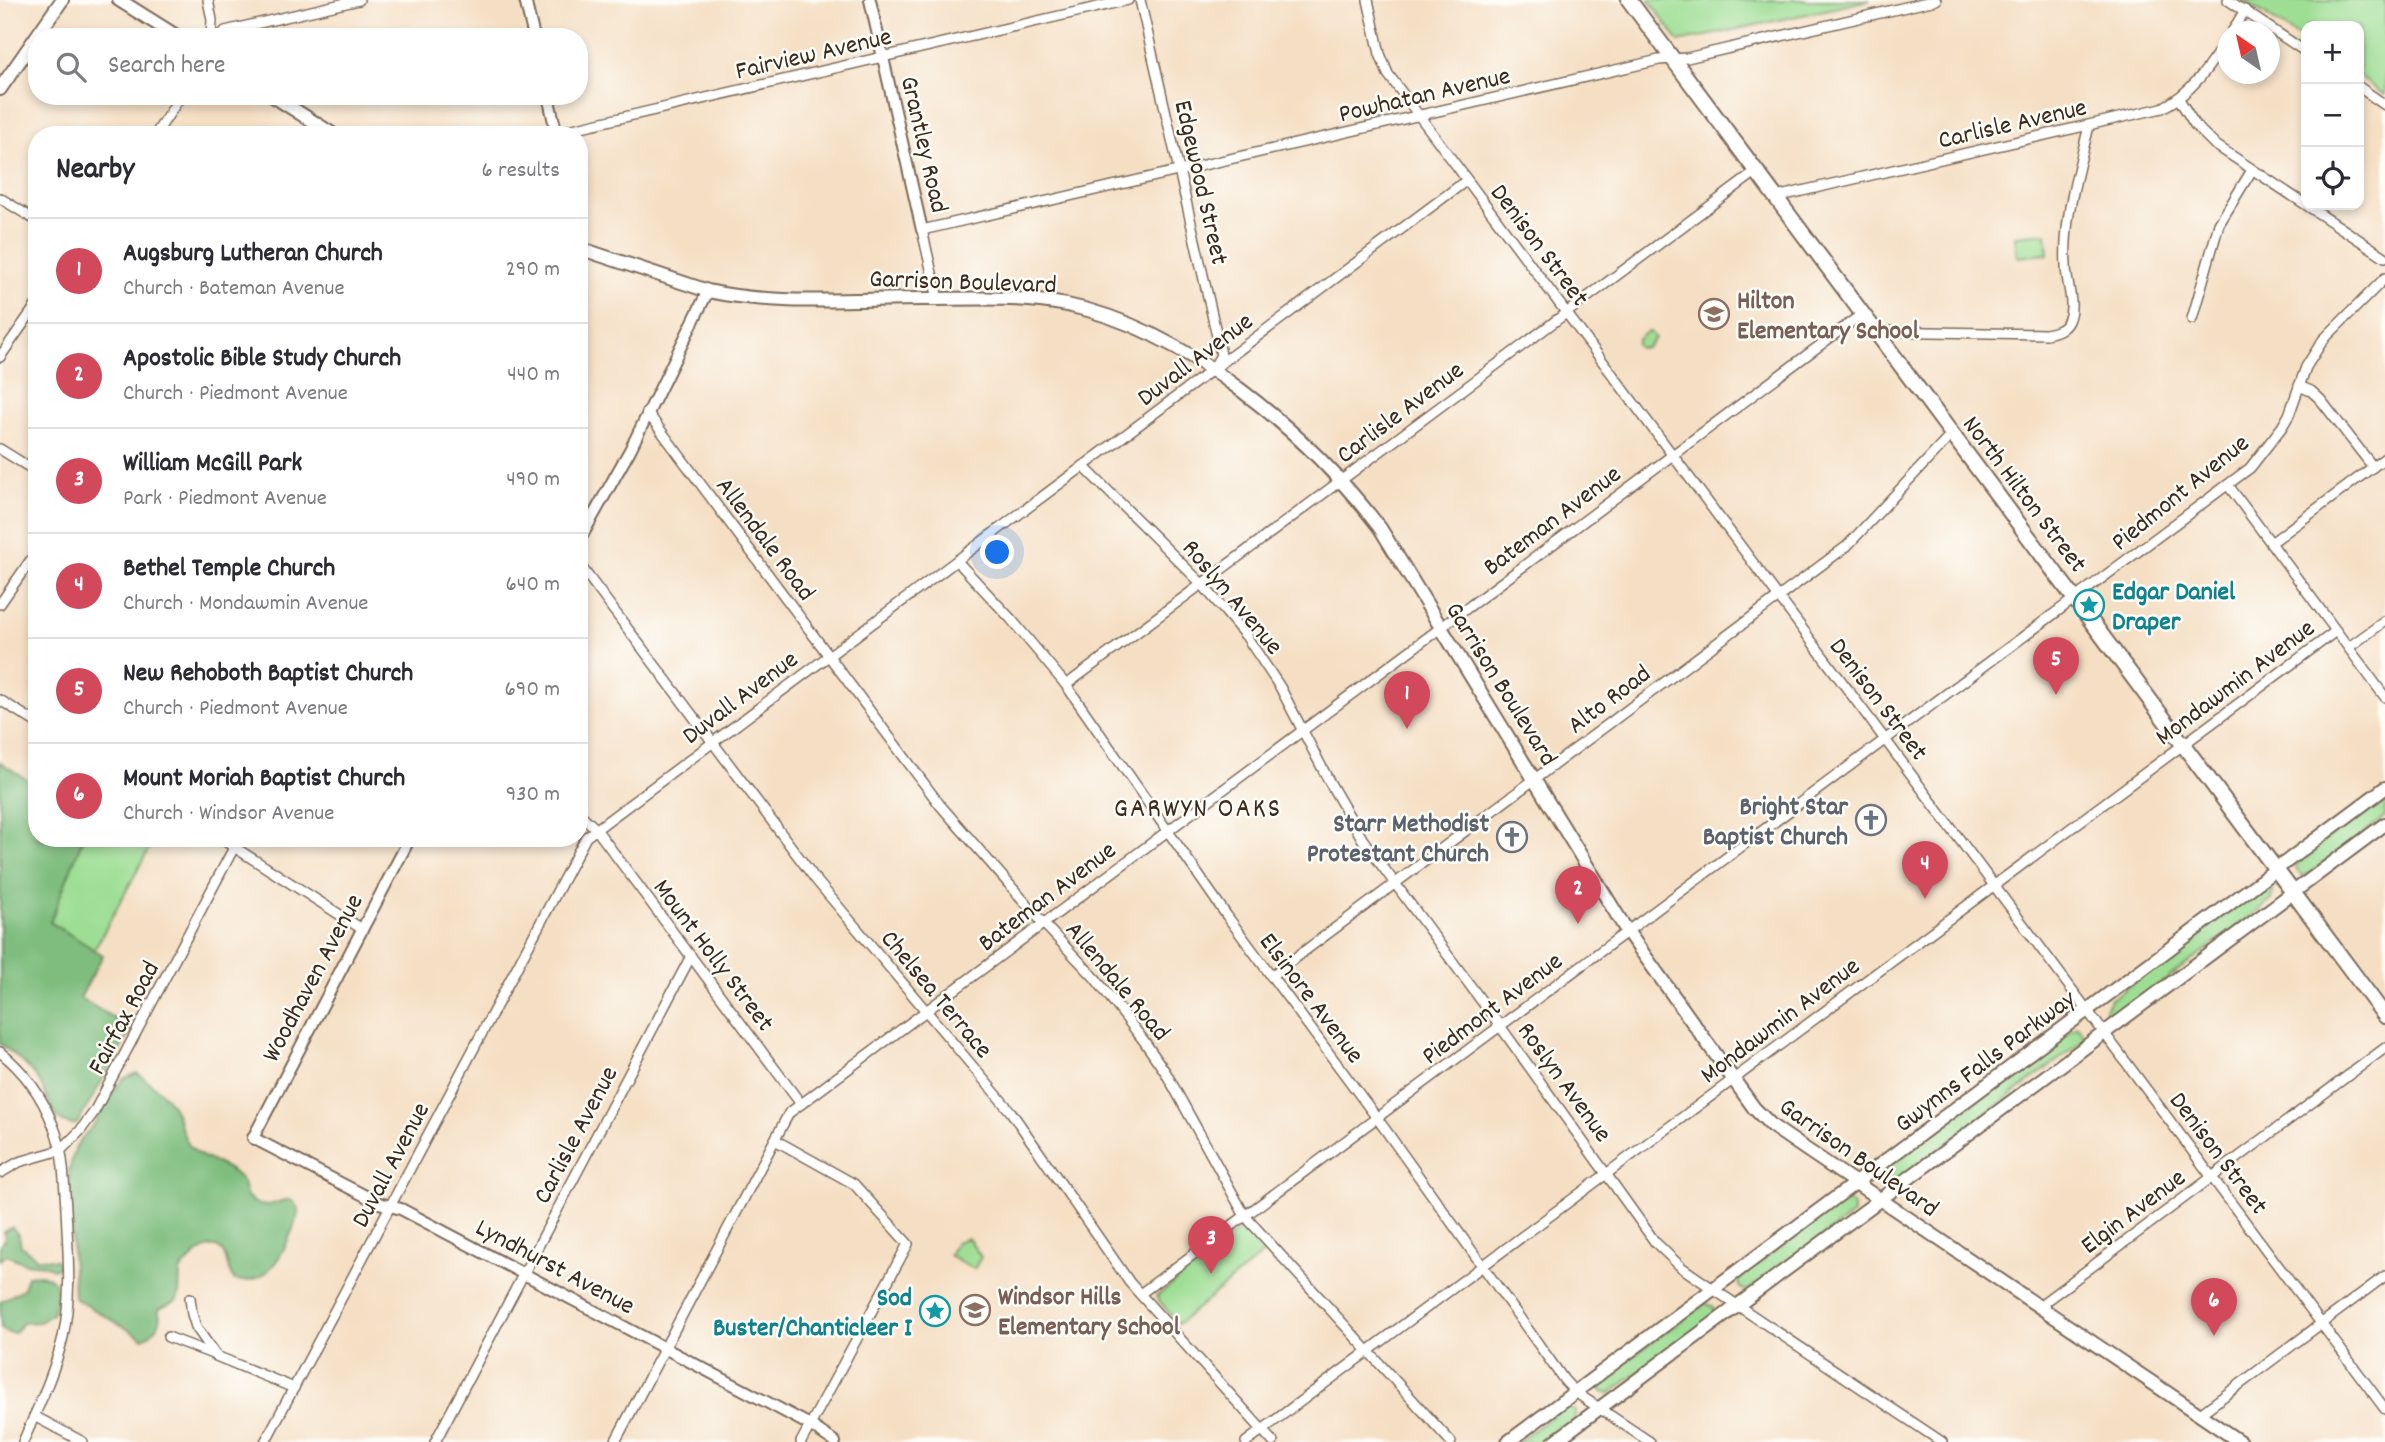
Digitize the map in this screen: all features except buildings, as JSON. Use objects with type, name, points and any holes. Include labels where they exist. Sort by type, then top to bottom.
[{"type":"main road","points":[[42,28],[62,0]]},
{"type":"main road","points":[[120,0],[164,28]]},
{"type":"main road","name":"North Hilton Street","points":[[1629,0],[2385,1016]]},
{"type":"main road","points":[[0,89],[28,49]]},
{"type":"main road","points":[[287,105],[318,126]]},
{"type":"main road","name":"Garrison Boulevard","points":[[588,251],[729,296],[773,299],[1046,302],[1089,310],[1139,329],[1212,371],[1283,425],[1341,480],[1380,528],[1628,931],[1754,1108],[1772,1126],[2240,1442]]},
{"type":"main road","name":"Gwynns Falls Parkway","points":[[1508,1442],[2385,788]]},
{"type":"main road","name":"Gwynns Falls Parkway","points":[[1554,1442],[2385,824]]},
{"type":"street","points":[[208,0],[212,28]]},
{"type":"street","points":[[238,28],[359,0]]},
{"type":"street","points":[[525,0],[532,28]]},
{"type":"street","name":"Grantley Road","points":[[870,0],[938,299]]},
{"type":"street","name":"Fairview Avenue","points":[[588,126],[1128,0]]},
{"type":"street","name":"Edgewood Street","points":[[1140,0],[1221,355],[1212,371]]},
{"type":"street","name":"Denison Street","points":[[1368,0],[1383,64],[1388,74],[2385,1409]]},
{"type":"street","name":"Powhatan Avenue","points":[[922,230],[1658,60],[1673,60],[1936,0]]},
{"type":"street","points":[[2228,0],[2301,49]]},
{"type":"street","points":[[2238,21],[2245,10]]},
{"type":"street","name":"Carlisle Avenue","points":[[1776,197],[2145,113],[2179,99],[2195,85],[2217,54]]},
{"type":"street","points":[[2364,90],[2385,105]]},
{"type":"street","points":[[2179,99],[2202,133],[2252,170],[2385,257]]},
{"type":"street","points":[[161,126],[175,105]]},
{"type":"street","points":[[549,105],[553,126]]},
{"type":"street","points":[[1875,331],[2046,334],[2063,327],[2071,313],[2066,270],[2066,235],[2089,126]]},
{"type":"street","points":[[2192,319],[2219,224],[2252,170]]},
{"type":"street","name":"Carlisle Avenue","points":[[1066,685],[1757,171]]},
{"type":"street","name":"Duvall Avenue","points":[[588,835],[1467,180]]},
{"type":"street","points":[[0,198],[28,215]]},
{"type":"street","name":"Piedmont Avenue","points":[[1140,1294],[2250,468],[2274,439],[2289,415],[2306,367],[2323,340],[2385,278]]},
{"type":"street","points":[[588,525],[630,450],[708,291]]},
{"type":"street","name":"Bateman Avenue","points":[[615,1442],[789,1113],[1862,314]]},
{"type":"street","points":[[0,357],[28,317]]},
{"type":"street","points":[[2299,386],[2320,399],[2373,467]]},
{"type":"street","name":"Allendale Road","points":[[648,412],[940,805],[1095,978],[1144,1041],[1179,1095],[1245,1216],[1451,1442]]},
{"type":"street","name":"Alto Road","points":[[1271,976],[1858,536],[1951,434]]},
{"type":"street","points":[[0,449],[28,466]]},
{"type":"street","points":[[2271,543],[2385,458]]},
{"type":"street","name":"Roslyn Avenue","points":[[1083,466],[1202,584],[1240,628],[1264,661],[1347,814],[1394,884],[1655,1242],[1668,1256],[1737,1306],[1942,1442]]},
{"type":"street","points":[[2228,485],[2385,697]]},
{"type":"street","name":"Elsinore Avenue","points":[[957,561],[1011,619],[1066,685],[1167,831],[1564,1380],[1575,1392],[1650,1442]]},
{"type":"street","points":[[0,604],[28,564]]},
{"type":"street","name":"Chelsea Terrace","points":[[588,576],[816,880],[1017,1121],[1140,1294],[1273,1442]]},
{"type":"street","name":"Mondawmin Avenue","points":[[2349,648],[2385,621]]},
{"type":"street","name":"Mondawmin Avenue","points":[[1246,1442],[2336,631]]},
{"type":"street","points":[[0,700],[28,717]]},
{"type":"street","name":"Mount Holly Street","points":[[588,821],[801,1104]]},
{"type":"street","name":"Fairfax Road","points":[[61,1150],[80,1131],[106,1091],[235,847]]},
{"type":"street","points":[[243,847],[362,929]]},
{"type":"street","name":"Woodhaven Avenue","points":[[253,1138],[405,847]]},
{"type":"street","name":"Duvall Avenue","points":[[265,1442],[581,847]]},
{"type":"street","name":"Carlisle Avenue","points":[[435,1442],[691,956]]},
{"type":"street","name":"Elgin Avenue","points":[[2039,1306],[2385,1048]]},
{"type":"street","points":[[0,1052],[18,1068],[36,1093],[54,1126],[61,1150],[69,1272],[63,1336],[45,1393],[23,1442]]},
{"type":"street","name":"Lyndhurst Avenue","points":[[253,1138],[524,1274],[810,1425],[835,1442]]},
{"type":"street","points":[[775,1140],[854,1184],[908,1244],[801,1442]]},
{"type":"street","points":[[0,1173],[19,1162],[61,1150]]},
{"type":"street","points":[[2200,1414],[2385,1276]]},
{"type":"street","points":[[190,1298],[191,1314],[196,1327],[216,1356]]},
{"type":"street","points":[[168,1337],[294,1388]]},
{"type":"street","points":[[34,1416],[83,1442]]},
{"type":"green space","points":[[1649,0],[1870,0],[1679,42]]},
{"type":"green space","points":[[2244,0],[2385,0],[2385,95],[2364,80],[2364,21],[2301,21],[2301,39],[2280,24],[2280,21],[2275,21]]},
{"type":"green space","points":[[2046,233],[2048,254],[2017,257],[2015,236]]},
{"type":"green space","points":[[1647,332],[1655,338],[1647,347],[1639,348],[1636,344],[1638,339]]},
{"type":"green space","points":[[0,762],[28,780],[28,847],[79,847],[50,922],[103,955],[80,998],[132,1029],[77,1124],[68,1124],[56,1116],[37,1078],[0,1044]]},
{"type":"green space","points":[[2385,795],[2385,817],[2310,873],[2302,876],[2295,868],[2299,859]]},
{"type":"green space","points":[[79,847],[150,847],[94,950],[50,922]]},
{"type":"green space","points":[[2264,886],[2273,891],[2272,900],[2120,1014],[2115,1017],[2108,1015],[2105,1009],[2110,1000]]},
{"type":"green space","points":[[2077,1026],[2086,1036],[2085,1040],[1894,1182],[1890,1183],[1880,1176],[1879,1172]]},
{"type":"green space","points":[[137,1073],[168,1099],[194,1151],[236,1175],[242,1181],[246,1194],[255,1203],[268,1205],[291,1200],[299,1212],[284,1249],[269,1270],[259,1277],[247,1281],[234,1280],[224,1254],[213,1247],[194,1256],[180,1272],[179,1296],[176,1301],[159,1309],[158,1325],[143,1338],[74,1298],[69,1173],[76,1146],[95,1123],[107,1100],[123,1079]]},
{"type":"green space","points":[[1844,1200],[1853,1204],[1853,1214],[1752,1288],[1747,1291],[1740,1288],[1739,1278]]},
{"type":"green space","points":[[1245,1225],[1266,1251],[1178,1324],[1156,1297]]},
{"type":"green space","points":[[12,1227],[19,1236],[21,1246],[37,1258],[56,1260],[60,1267],[53,1269],[45,1265],[25,1263],[7,1255],[0,1260],[0,1245],[5,1238],[4,1232]]},
{"type":"green space","points":[[968,1238],[981,1257],[974,1269],[949,1255],[956,1242]]},
{"type":"green space","points":[[40,1275],[52,1280],[55,1285],[57,1295],[52,1314],[40,1322],[22,1323],[15,1333],[1,1329],[0,1302],[23,1289],[27,1276]]},
{"type":"green space","points":[[1705,1303],[1714,1307],[1714,1317],[1609,1394],[1602,1392],[1600,1381]]},
{"type":"green space","points":[[1566,1406],[1575,1411],[1575,1420],[1546,1442],[1517,1442]]},
{"type":"place","name":"Hilton Elementary School","points":[[1714,314]]},
{"type":"place","name":"Edgar Daniel Draper","points":[[2089,605]]},
{"type":"place","name":"New Rehoboth Baptist Church","points":[[2056,695]]},
{"type":"place","name":"Augsburg Lutheran Church","points":[[1407,729]]},
{"type":"place","name":"Bright Star Baptist Church","points":[[1871,820]]},
{"type":"place","name":"Starr Methodist Protestant Church","points":[[1512,837]]},
{"type":"place","name":"Bethel Temple Church","points":[[1925,899]]},
{"type":"place","name":"Apostolic Bible Study Church","points":[[1578,924]]},
{"type":"place","name":"William McGill Park","points":[[1211,1274]]},
{"type":"place","name":"Windsor Hills Elementary School","points":[[975,1310]]},
{"type":"place","name":"Sod Buster/Chanticleer I","points":[[935,1311]]},
{"type":"place","name":"Mount Moriah Baptist Church","points":[[2214,1336]]},
{"type":"district","name":"GARWYN OAKS","points":[[1198,806]]}]
